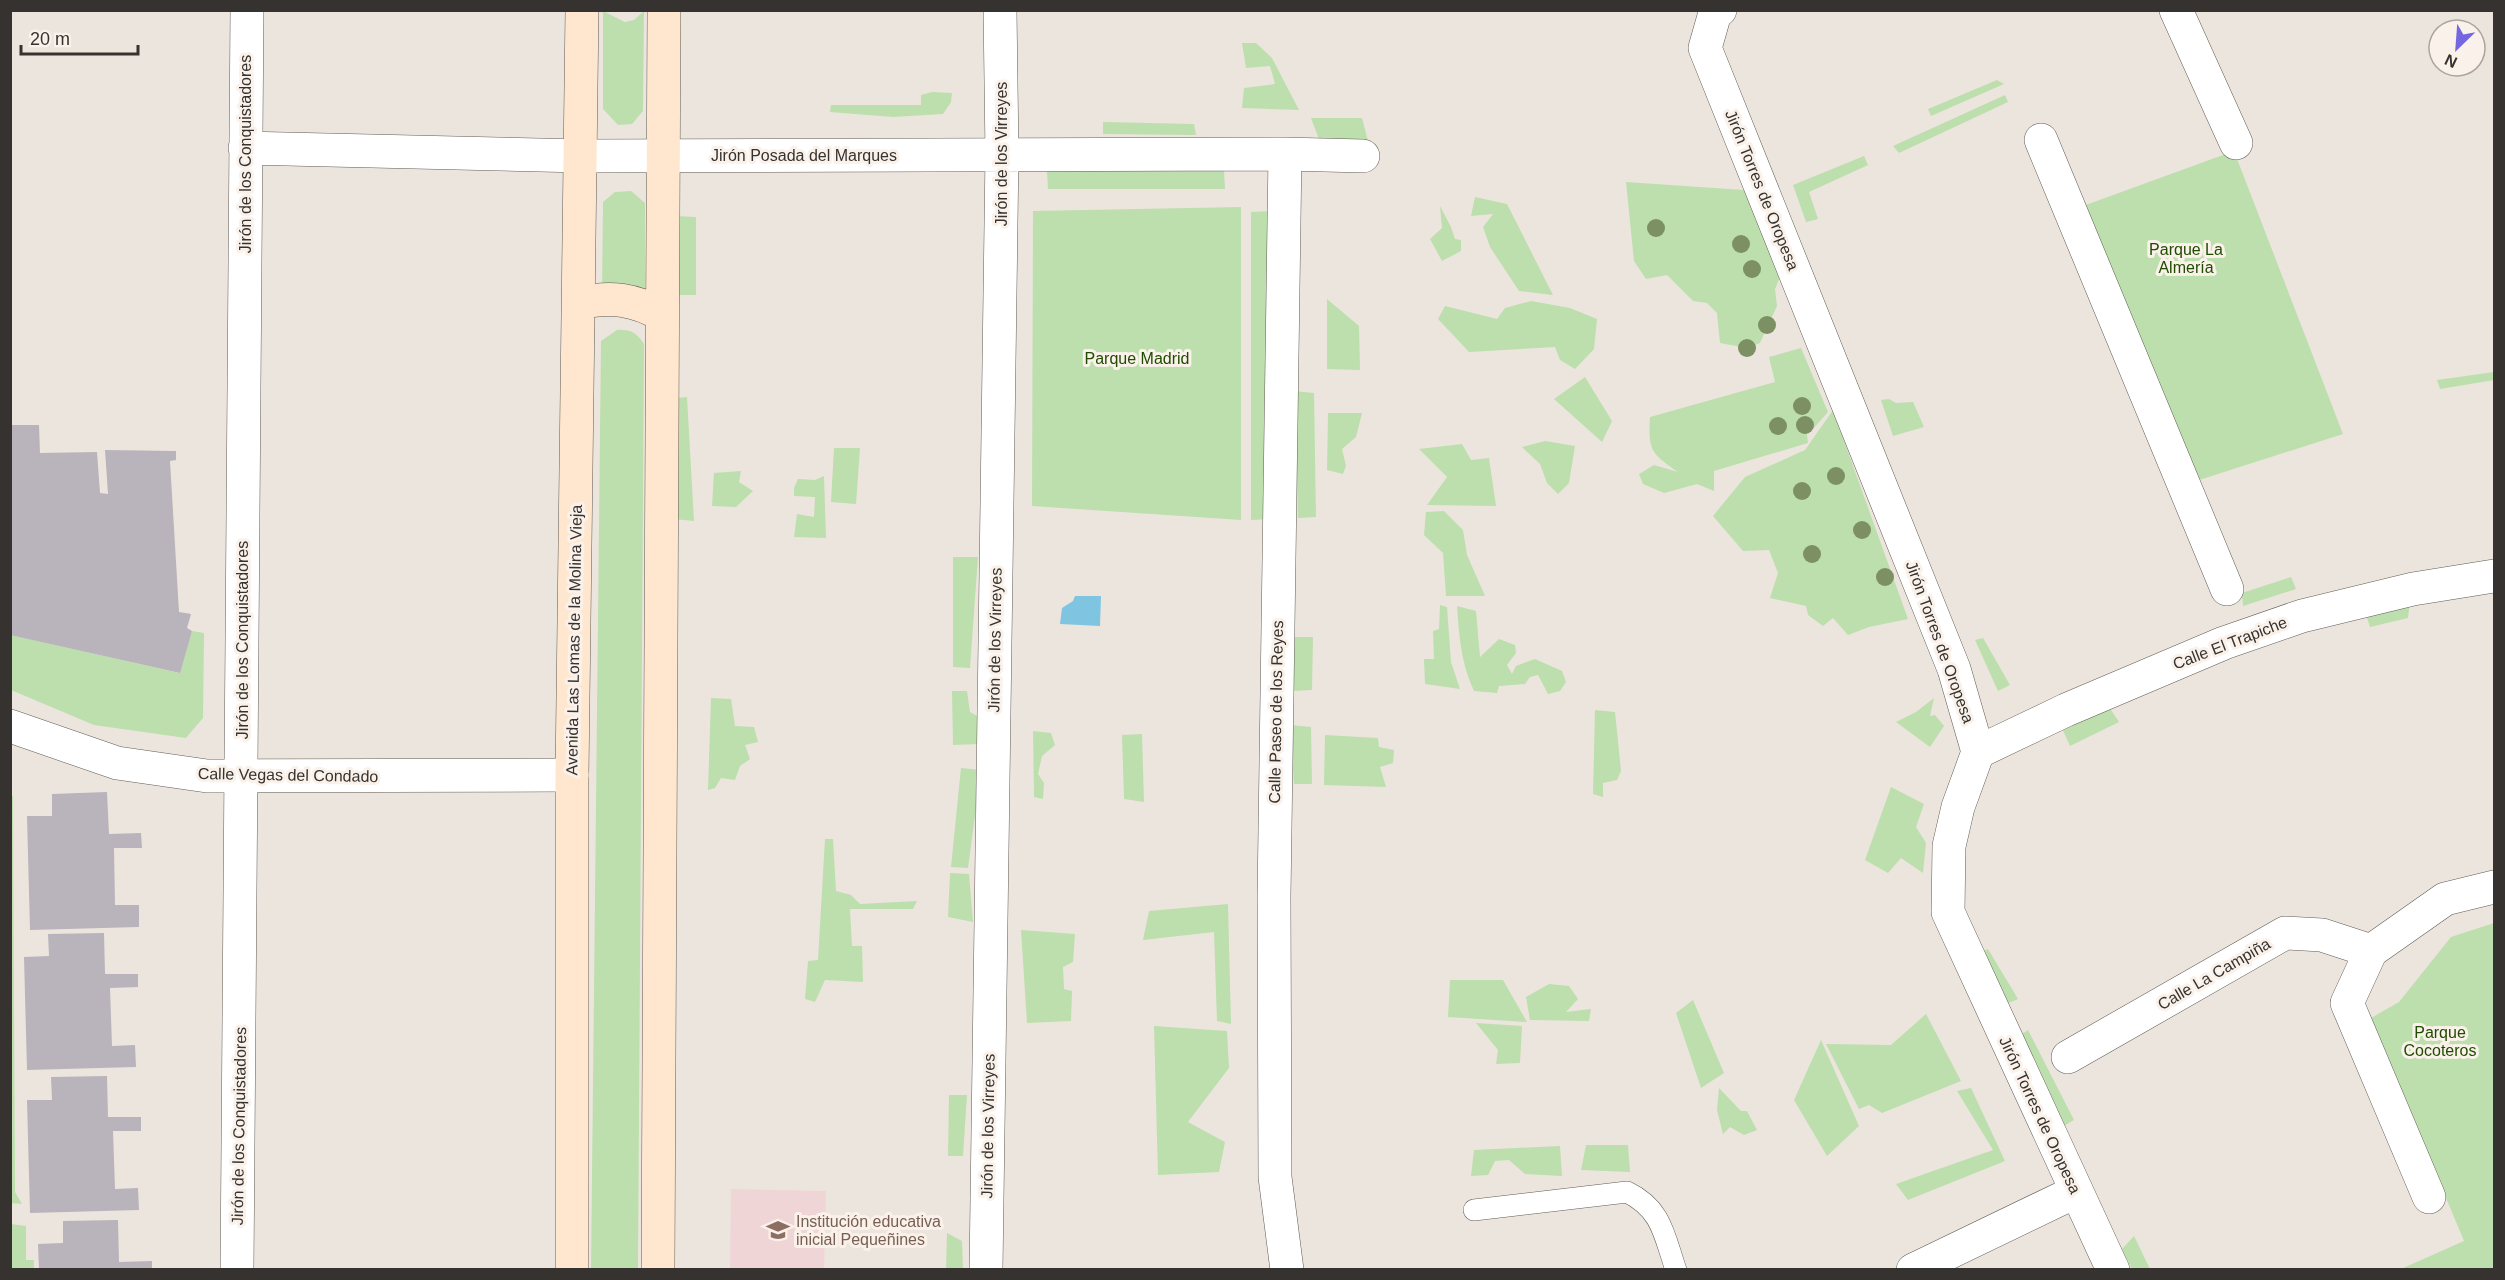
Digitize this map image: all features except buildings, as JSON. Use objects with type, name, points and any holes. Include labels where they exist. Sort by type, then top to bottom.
[{"type":"street","name":"Jirón de los Conquistadores","points":[[237,1269],[247,10]]},
{"type":"street","name":"Avenida Las Lomas de la Molina Vieja","points":[[572,1269],[572,775],[582,156],[582,10]]},
{"type":"street","points":[[658,1269],[664,10]]},
{"type":"street","name":"Jirón de los Virreyes","points":[[986,1269],[1002,154],[1000,10]]},
{"type":"street","points":[[2176,10],[2236,143]]},
{"type":"street","name":"Jirón Torres de Oropesa","points":[[1718,12],[1705,48],[1954,669],[1978,752],[1958,807],[1949,846],[1948,912],[2075,1192],[2113,1269]]},
{"type":"street","points":[[2040,140],[2228,589]]},
{"type":"street","name":"Jirón Posada del Marques","points":[[245,148],[582,156],[1002,154],[1363,156]]},
{"type":"street","name":"Calle Paseo de los Reyes","points":[[1286,154],[1274,897],[1275,1177],[1287,1269]]},
{"type":"street","points":[[579,303],[601,298],[622,299],[644,304],[662,315]]},
{"type":"street","name":"Calle El Trapiche","points":[[1978,752],[2224,643],[2302,616],[2413,589],[2494,576]]},
{"type":"street","name":"Calle Vegas del Condado","points":[[10,726],[117,763],[207,776],[242,778],[572,775]]},
{"type":"street","points":[[2429,1197],[2347,1003],[2370,951],[2445,899],[2494,887]]},
{"type":"street","name":"Calle La Campiña","points":[[2068,1057],[2285,933],[2322,935],[2370,951]]},
{"type":"street","points":[[1913,1269],[2075,1192]]},
{"type":"lane","points":[[1473,1210],[1627,1192],[1644,1200],[1658,1216],[1676,1269]]},
{"type":"shaded area","name":"Institución educativa inicial Pequeñines","points":[[731,1189],[826,1191],[824,1269],[730,1269]]},
{"type":"green space","points":[[603,11],[625,22],[634,20],[644,11],[643,111],[632,124],[618,125],[603,109]]},
{"type":"green space","points":[[1242,43],[1256,43],[1272,58],[1299,110],[1242,108],[1244,88],[1275,84],[1270,66],[1246,68]]},
{"type":"green space","points":[[1997,80],[2004,84],[1931,116],[1928,109]]},
{"type":"green space","points":[[932,92],[952,93],[951,102],[943,114],[893,117],[830,112],[831,105],[921,105],[921,95]]},
{"type":"green space","points":[[2005,95],[2008,102],[1899,153],[1893,146]]},
{"type":"green space","points":[[1311,118],[1362,118],[1369,145],[1322,147]]},
{"type":"green space","points":[[1103,122],[1194,124],[1196,135],[1103,134]]},
{"type":"green space","name":"Parque La Almería","points":[[2234,151],[2343,434],[2193,482],[2072,210]]},
{"type":"green space","points":[[1864,156],[1868,165],[1809,192],[1818,219],[1806,222],[1793,185]]},
{"type":"green space","points":[[1047,171],[1224,171],[1225,189],[1048,189]]},
{"type":"green space","points":[[1626,182],[1744,190],[1780,277],[1775,289],[1777,306],[1760,343],[1747,348],[1720,343],[1717,313],[1707,303],[1693,301],[1667,275],[1646,279],[1634,261]]},
{"type":"green space","points":[[631,191],[645,203],[645,301],[602,296],[603,202],[615,192]]},
{"type":"green space","points":[[1475,197],[1507,204],[1553,295],[1519,291],[1490,247],[1483,227],[1493,214],[1471,216]]},
{"type":"green space","points":[[1440,206],[1455,239],[1461,240],[1461,251],[1442,261],[1430,239],[1442,228]]},
{"type":"green space","name":"Parque Madrid","points":[[1241,207],[1241,520],[1032,506],[1033,211]]},
{"type":"green space","points":[[1274,211],[1271,519],[1251,520],[1251,212]]},
{"type":"green space","points":[[674,216],[696,217],[696,295],[676,295]]},
{"type":"green space","points":[[1327,299],[1359,326],[1360,370],[1327,369]]},
{"type":"green space","points":[[1531,301],[1570,308],[1597,319],[1594,349],[1575,369],[1560,360],[1555,347],[1469,352],[1438,319],[1445,306],[1497,319],[1505,308]]},
{"type":"green space","points":[[617,330],[633,332],[644,344],[638,1269],[591,1270],[601,341]]},
{"type":"green space","points":[[1801,348],[1828,412],[1813,429],[1806,426],[1808,443],[1714,471],[1714,491],[1697,484],[1664,493],[1643,484],[1639,474],[1654,465],[1678,472],[1653,450],[1650,437],[1650,417],[1775,382],[1769,357]]},
{"type":"green space","points":[[2494,372],[2494,380],[2440,389],[2437,380]]},
{"type":"green space","points":[[1585,377],[1612,421],[1602,442],[1554,399]]},
{"type":"green space","points":[[1294,391],[1314,393],[1316,517],[1298,518]]},
{"type":"green space","points":[[687,397],[694,521],[673,519],[677,398]]},
{"type":"green space","points":[[1889,399],[1896,403],[1913,402],[1924,427],[1893,436],[1881,400]]},
{"type":"green space","points":[[1833,410],[1908,619],[1869,627],[1848,635],[1833,618],[1823,626],[1808,615],[1806,606],[1770,598],[1778,573],[1769,550],[1743,551],[1713,516],[1745,477],[1805,450]]},
{"type":"green space","points":[[1328,413],[1362,413],[1356,437],[1342,449],[1346,466],[1343,474],[1327,470]]},
{"type":"green space","points":[[1545,441],[1575,446],[1569,483],[1558,494],[1547,483],[1540,464],[1522,447]]},
{"type":"green space","points":[[1462,444],[1471,460],[1489,458],[1496,506],[1427,505],[1447,477],[1419,449]]},
{"type":"green space","points":[[834,448],[860,448],[856,504],[831,502]]},
{"type":"green space","points":[[741,471],[739,482],[753,491],[736,507],[712,506],[714,473]]},
{"type":"green space","points":[[824,476],[826,538],[794,537],[797,514],[814,517],[815,497],[794,496],[794,488],[798,479],[815,480]]},
{"type":"green space","points":[[1444,511],[1463,530],[1467,555],[1485,596],[1446,596],[1443,553],[1424,535],[1426,512]]},
{"type":"green space","points":[[953,557],[978,557],[970,668],[953,667]]},
{"type":"green space","points":[[2291,577],[2296,589],[2243,606],[2242,593]]},
{"type":"green space","points":[[2410,600],[2408,618],[2370,627],[2364,608]]},
{"type":"green space","points":[[1440,605],[1447,607],[1451,662],[1460,689],[1425,684],[1424,659],[1434,659],[1433,631],[1439,629]]},
{"type":"green space","points":[[1457,606],[1476,611],[1480,657],[1499,639],[1515,645],[1516,653],[1507,665],[1512,674],[1516,666],[1535,659],[1562,671],[1566,682],[1560,691],[1548,694],[1538,675],[1530,677],[1525,684],[1499,686],[1497,693],[1474,691],[1463,660]]},
{"type":"green space","points":[[192,631],[204,633],[203,718],[186,738],[94,725],[11,690],[11,635],[179,673]]},
{"type":"green space","points":[[1292,637],[1313,637],[1312,690],[1292,691]]},
{"type":"green space","points":[[1983,638],[2010,685],[1998,691],[1975,640]]},
{"type":"green space","points":[[952,691],[967,691],[970,712],[981,718],[979,744],[953,745]]},
{"type":"green space","points":[[711,698],[731,699],[735,726],[754,727],[758,742],[745,745],[750,759],[740,766],[735,780],[721,778],[715,788],[708,790]]},
{"type":"green space","points":[[1934,698],[1930,716],[1935,715],[1944,726],[1930,747],[1896,722],[1916,712]]},
{"type":"green space","points":[[2107,704],[2119,722],[2070,746],[2061,726]]},
{"type":"green space","points":[[1595,710],[1615,712],[1621,771],[1617,780],[1603,783],[1603,797],[1593,794]]},
{"type":"green space","points":[[1290,725],[1311,727],[1312,784],[1294,784]]},
{"type":"green space","points":[[1033,731],[1051,733],[1055,745],[1042,756],[1038,774],[1044,783],[1043,799],[1034,797]]},
{"type":"green space","points":[[1142,734],[1144,802],[1124,799],[1122,735]]},
{"type":"green space","points":[[1325,735],[1378,738],[1379,747],[1394,750],[1393,763],[1380,767],[1386,787],[1324,785]]},
{"type":"green space","points":[[961,768],[981,770],[968,868],[951,867]]},
{"type":"green space","points":[[1891,787],[1924,804],[1916,827],[1926,843],[1923,873],[1901,858],[1888,873],[1865,860]]},
{"type":"green space","points":[[10,796],[13,796],[15,1192],[22,1204],[10,1203]]},
{"type":"green space","points":[[825,839],[833,839],[836,891],[851,895],[860,904],[917,901],[913,909],[850,909],[852,946],[862,946],[863,982],[825,980],[815,1002],[805,999],[808,961],[818,960]]},
{"type":"green space","points":[[950,873],[969,874],[973,922],[948,917]]},
{"type":"green space","points":[[1228,904],[1231,1024],[1217,1021],[1214,932],[1143,940],[1149,911]]},
{"type":"green space","name":"Parque Cocoteros","points":[[2494,923],[2494,1269],[2401,1269],[2464,1241],[2371,1018],[2399,1002],[2451,937]]},
{"type":"green space","points":[[1021,930],[1075,934],[1073,962],[1063,967],[1064,989],[1072,991],[1071,1021],[1027,1023]]},
{"type":"green space","points":[[1988,949],[2018,999],[2004,1005],[1978,953]]},
{"type":"green space","points":[[1450,980],[1503,980],[1527,1022],[1448,1017]]},
{"type":"green space","points":[[1549,984],[1569,986],[1578,999],[1566,1012],[1591,1009],[1589,1021],[1530,1020],[1526,997]]},
{"type":"green space","points":[[1693,1000],[1724,1073],[1701,1088],[1676,1013]]},
{"type":"green space","points":[[1926,1014],[1961,1081],[1882,1113],[1869,1105],[1859,1109],[1826,1044],[1891,1045]]},
{"type":"green space","points":[[1476,1023],[1522,1026],[1520,1063],[1496,1064],[1498,1050]]},
{"type":"green space","points":[[1154,1026],[1227,1031],[1229,1068],[1188,1122],[1225,1142],[1219,1172],[1158,1175]]},
{"type":"green space","points":[[2028,1030],[2074,1120],[2064,1126],[2017,1037]]},
{"type":"green space","points":[[1821,1040],[1859,1126],[1827,1156],[1794,1100]]},
{"type":"green space","points":[[1719,1088],[1741,1111],[1747,1111],[1757,1130],[1744,1135],[1730,1127],[1723,1134],[1717,1110]]},
{"type":"green space","points":[[1971,1088],[2005,1161],[1908,1200],[1896,1184],[1993,1150],[1957,1091]]},
{"type":"green space","points":[[949,1095],[967,1095],[963,1156],[948,1156]]},
{"type":"green space","points":[[1586,1145],[1628,1145],[1630,1172],[1581,1170]]},
{"type":"green space","points":[[1560,1146],[1562,1176],[1525,1174],[1509,1160],[1495,1161],[1488,1175],[1471,1176],[1474,1150]]},
{"type":"green space","points":[[11,1224],[26,1226],[26,1260],[34,1260],[34,1269],[11,1269]]},
{"type":"green space","points":[[947,1233],[962,1241],[963,1269],[946,1269]]},
{"type":"green space","points":[[2134,1236],[2150,1269],[2132,1269],[2122,1249]]},
{"type":"water","points":[[1075,596],[1101,596],[1100,626],[1060,624],[1062,608],[1073,601]]},
{"type":"place","name":"Institución educativa inicial Pequeñines","points":[[778,1230]]}]
